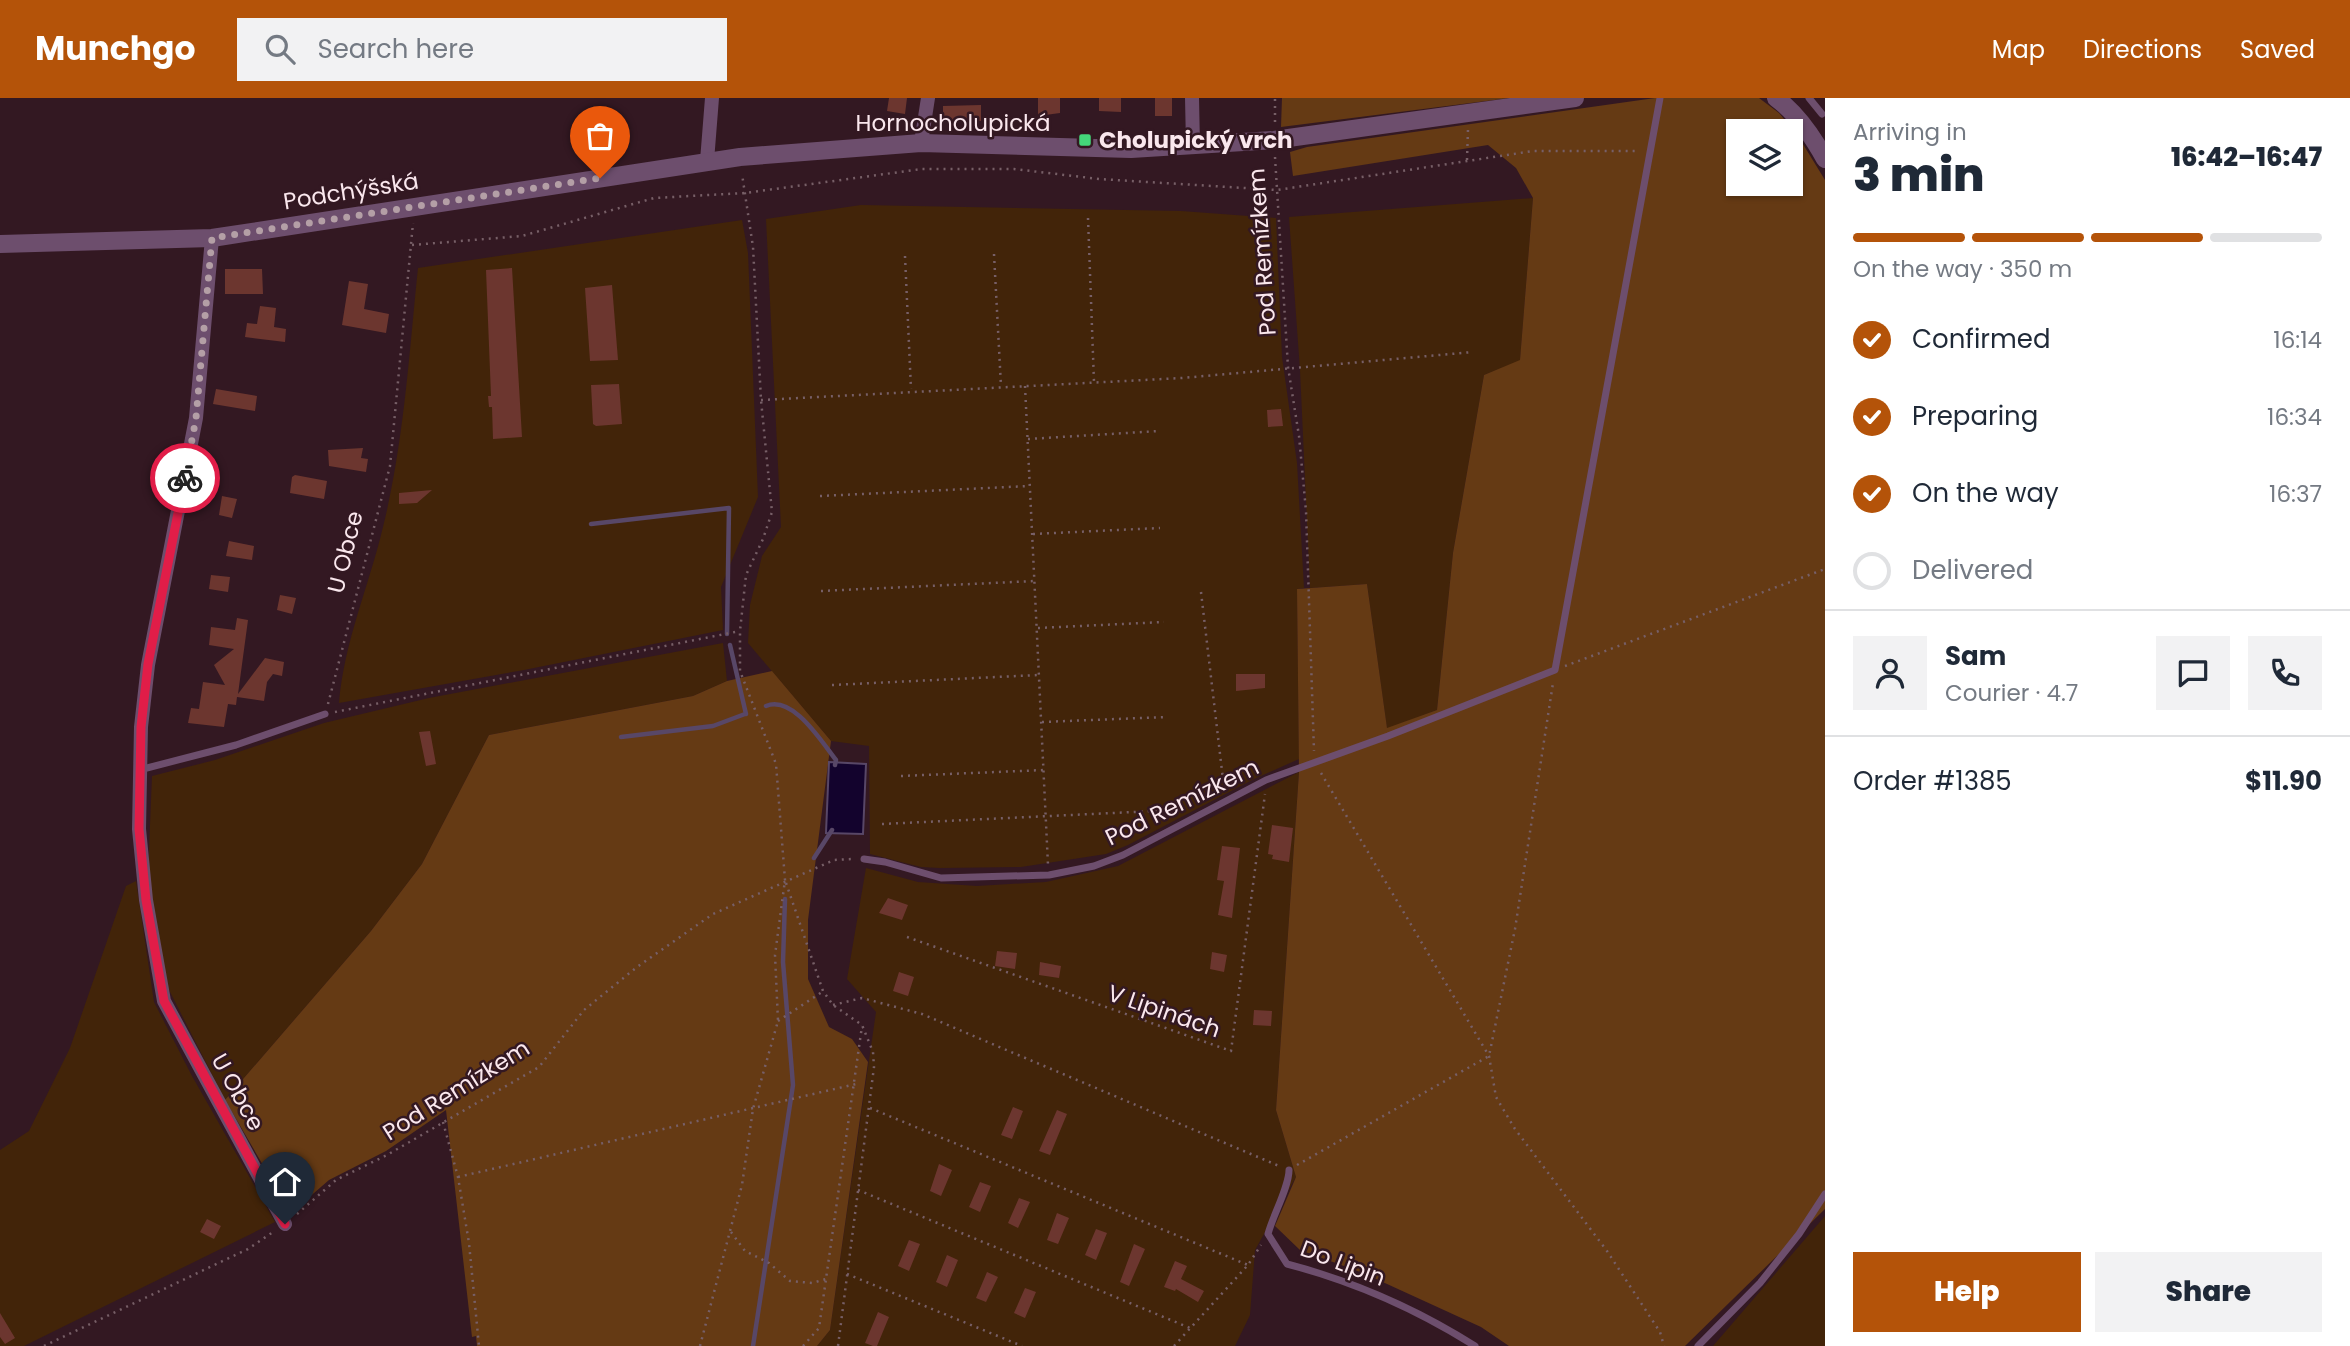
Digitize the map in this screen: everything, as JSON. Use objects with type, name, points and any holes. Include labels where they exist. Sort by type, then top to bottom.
[{"type":"street","points":[[707,161],[712,98]]},
{"type":"street","points":[[921,144],[928,98]]},
{"type":"street","points":[[1192,98],[1193,145]]},
{"type":"street","name":"Hornocholupická","points":[[707,161],[921,144],[1131,149],[1274,140],[1575,98]]},
{"type":"street","points":[[1785,101],[1825,159]]},
{"type":"street","name":"Podchýšská","points":[[0,244],[212,238],[707,161]]},
{"type":"street","name":"U Obce","points":[[212,238],[196,418],[148,664],[139,770],[139,829],[146,900],[164,1001],[285,1224]]},
{"type":"lane","points":[[1315,764],[1555,670],[1660,98]]},
{"type":"lane","points":[[1809,98],[1822,114]]},
{"type":"lane","points":[[139,770],[236,745],[325,714]]},
{"type":"lane","name":"Pod Remízkem","points":[[863,859],[886,862],[941,878],[1049,875],[1094,866],[1123,855],[1266,780],[1315,764]]},
{"type":"lane","name":"Do Lipin","points":[[1289,1170],[1289,1179],[1274,1212],[1268,1234],[1287,1264],[1320,1273],[1436,1321],[1475,1346]]},
{"type":"lane","points":[[1698,1346],[1760,1283],[1799,1234],[1825,1194]]},
{"type":"path","name":"Pod Remízkem","points":[[1275,98],[1274,140],[1288,367],[1299,436],[1306,511],[1306,576],[1315,764]]},
{"type":"path","points":[[1466,160],[1469,111]]},
{"type":"path","points":[[412,245],[522,236],[654,198],[745,193],[922,169],[1014,169],[1099,180],[1277,190],[1533,151],[1649,151]]},
{"type":"path","points":[[700,1346],[742,1185],[753,1108],[778,1021],[775,954],[785,880],[776,764],[740,671],[740,631],[746,575],[772,512],[761,400],[753,247],[740,157]]},
{"type":"path","name":"U Obce","points":[[325,714],[390,466],[414,206]]},
{"type":"path","points":[[1088,218],[1094,382]]},
{"type":"path","points":[[995,254],[1001,386]]},
{"type":"path","points":[[905,256],[911,391]]},
{"type":"path","points":[[761,400],[1182,378],[1473,352]]},
{"type":"path","points":[[1025,386],[1049,875]]},
{"type":"path","points":[[1028,439],[1159,431]]},
{"type":"path","points":[[820,496],[1030,486]]},
{"type":"path","points":[[1033,534],[1160,528]]},
{"type":"path","points":[[833,1005],[862,998],[922,1014],[1289,1170],[1489,1056],[1515,929],[1555,670],[1825,569]]},
{"type":"path","points":[[821,591],[1035,581]]},
{"type":"path","points":[[1201,592],[1225,802]]},
{"type":"path","points":[[1037,628],[1164,622]]},
{"type":"path","points":[[325,714],[740,631]]},
{"type":"path","points":[[832,685],[1040,675]]},
{"type":"path","points":[[1042,722],[1167,717]]},
{"type":"path","points":[[1315,764],[1489,1056],[1496,1097],[1515,1129],[1607,1251],[1660,1332],[1664,1346]]},
{"type":"path","points":[[901,776],[1044,770]]},
{"type":"path","name":"V Lipinách","points":[[908,937],[1231,1051],[1266,780]]},
{"type":"path","points":[[882,824],[1176,810]]},
{"type":"path","name":"Pod Remízkem","points":[[44,1346],[248,1249],[285,1224],[336,1180],[387,1155],[539,1067],[584,1010],[637,967],[713,914],[834,860],[863,859]]},
{"type":"path","points":[[785,880],[823,991],[833,1005],[862,1025],[873,1052],[870,1108],[838,1346]]},
{"type":"path","points":[[778,1021],[823,991]]},
{"type":"path","points":[[803,1346],[819,1328],[856,1084],[862,1025]]},
{"type":"path","points":[[458,1177],[856,1084]]},
{"type":"path","points":[[870,1108],[1248,1265]]},
{"type":"path","points":[[443,1121],[458,1177],[469,1243],[479,1346]]},
{"type":"path","points":[[858,1190],[1190,1328]]},
{"type":"path","points":[[731,1232],[745,1251],[769,1263],[790,1281],[812,1283],[826,1279]]},
{"type":"path","points":[[1174,1346],[1248,1265],[1264,1241]]},
{"type":"path","points":[[847,1274],[1022,1346]]},
{"type":"shaded area","points":[[1282,98],[1510,98],[1281,127]]},
{"type":"shaded area","points":[[1655,98],[1759,98],[1784,119],[1726,119],[1726,196],[1803,196],[1803,144],[1825,180],[1825,1209],[1685,1346],[1509,1346],[1481,1327],[1363,1273],[1300,1250],[1275,1226],[1296,1177],[1276,1110],[1299,772],[1297,589],[1367,584],[1387,728],[1437,710],[1453,553],[1484,375],[1520,360],[1533,198],[1516,168],[1488,145],[1293,176],[1290,152],[1307,147]]},
{"type":"shaded area","points":[[1533,198],[1520,361],[1484,375],[1453,553],[1437,710],[1387,729],[1367,584],[1310,588],[1300,370],[1289,217]]},
{"type":"shaded area","points":[[861,205],[1181,211],[1276,218],[1282,357],[1297,463],[1304,588],[1297,589],[1299,759],[1106,854],[1021,867],[940,868],[921,867],[870,854],[869,746],[831,741],[748,643],[750,605],[762,556],[781,527],[766,219]]},
{"type":"shaded area","points":[[742,220],[748,253],[758,497],[721,587],[723,630],[524,670],[339,703],[351,636],[383,527],[396,463],[418,268]]},
{"type":"shaded area","points":[[723,643],[727,681],[693,696],[489,735],[422,864],[371,931],[225,1100],[166,984],[148,875],[152,776],[215,760],[324,723],[429,698]]},
{"type":"shaded area","points":[[772,671],[831,741],[808,920],[808,979],[829,1027],[852,1039],[868,1062],[830,1330],[817,1346],[477,1346],[476,1336],[472,1337],[446,1110],[386,1151],[329,1180],[291,1213],[225,1100],[371,931],[422,864],[489,735],[693,696],[727,681]]},
{"type":"shaded area","points":[[829,762],[866,764],[863,834],[826,833]]},
{"type":"shaded area","points":[[1299,772],[1276,1110],[1296,1177],[1255,1250],[1250,1315],[1235,1346],[817,1346],[830,1330],[876,1012],[847,979],[866,868],[918,882],[977,886],[1046,882],[1118,866]]},
{"type":"shaded area","points":[[136,881],[154,1002],[192,1076],[275,1222],[24,1346],[0,1346],[0,1150],[29,1131],[70,1048],[126,886]]},
{"type":"shaded area","points":[[1825,1216],[1825,1346],[1713,1346]]},
{"type":"building","points":[[889,98],[907,98],[905,114],[887,111]]},
{"type":"building","points":[[1038,98],[1060,98],[1060,113],[1038,116]]},
{"type":"building","points":[[1099,98],[1121,98],[1121,112],[1099,111]]},
{"type":"building","points":[[1155,98],[1172,98],[1172,116],[1155,116]]},
{"type":"building","points":[[981,105],[981,121],[943,122],[943,106]]},
{"type":"building","points":[[512,268],[522,437],[493,439],[492,407],[489,407],[488,396],[491,396],[486,270]]},
{"type":"building","points":[[225,269],[262,269],[263,294],[225,294]]},
{"type":"building","points":[[349,281],[368,284],[364,309],[389,314],[386,333],[342,325]]},
{"type":"building","points":[[612,285],[618,360],[590,361],[585,288]]},
{"type":"building","points":[[260,306],[276,308],[274,327],[286,329],[285,342],[245,337],[247,323],[257,324]]},
{"type":"building","points":[[619,384],[622,424],[596,426],[593,424],[591,385]]},
{"type":"building","points":[[216,389],[257,396],[255,411],[213,404]]},
{"type":"building","points":[[1281,409],[1283,426],[1268,427],[1267,410]]},
{"type":"building","points":[[363,448],[361,458],[368,459],[366,472],[329,466],[328,450]]},
{"type":"building","points":[[295,475],[327,481],[324,499],[290,493],[292,477]]},
{"type":"building","points":[[432,490],[417,503],[399,504],[399,493]]},
{"type":"building","points":[[222,496],[237,499],[232,518],[219,515]]},
{"type":"building","points":[[229,541],[254,546],[252,560],[226,556]]},
{"type":"building","points":[[211,575],[230,577],[228,592],[209,589]]},
{"type":"building","points":[[280,595],[296,598],[292,614],[277,610]]},
{"type":"building","points":[[237,618],[248,620],[238,694],[265,658],[284,662],[282,676],[273,674],[267,682],[264,701],[237,697],[236,705],[228,704],[224,727],[188,723],[191,708],[199,709],[203,682],[225,685],[214,665],[234,649],[209,645],[211,627],[235,630]]},
{"type":"building","points":[[1236,674],[1265,674],[1265,688],[1236,691]]},
{"type":"building","points":[[430,731],[436,764],[426,766],[419,732]]},
{"type":"building","points":[[1272,825],[1293,828],[1289,862],[1272,859],[1273,855],[1268,854]]},
{"type":"building","points":[[1222,846],[1240,848],[1232,918],[1218,915],[1224,881],[1217,880]]},
{"type":"building","points":[[888,898],[908,905],[902,920],[879,913]]},
{"type":"building","points":[[997,951],[1017,953],[1015,969],[995,966]]},
{"type":"building","points":[[1212,952],[1227,955],[1224,972],[1210,969]]},
{"type":"building","points":[[1040,962],[1061,966],[1059,978],[1039,975]]},
{"type":"building","points":[[899,972],[914,977],[908,996],[893,991]]},
{"type":"building","points":[[1254,1010],[1272,1011],[1271,1026],[1253,1025]]},
{"type":"building","points":[[1013,1107],[1023,1111],[1012,1139],[1001,1135]]},
{"type":"building","points":[[1057,1110],[1067,1114],[1050,1155],[1039,1151]]},
{"type":"building","points":[[939,1164],[952,1170],[941,1196],[930,1191]]},
{"type":"building","points":[[980,1182],[991,1186],[980,1212],[969,1207]]},
{"type":"building","points":[[1019,1198],[1030,1202],[1018,1228],[1008,1223]]},
{"type":"building","points":[[1057,1213],[1069,1218],[1058,1244],[1047,1240]]},
{"type":"building","points":[[207,1219],[221,1226],[214,1239],[200,1232]]},
{"type":"building","points":[[1096,1229],[1107,1233],[1096,1260],[1085,1255]]},
{"type":"building","points":[[909,1240],[920,1244],[909,1271],[898,1266]]},
{"type":"building","points":[[1134,1244],[1145,1249],[1129,1286],[1120,1282]]},
{"type":"building","points":[[947,1255],[958,1260],[947,1287],[936,1282]]},
{"type":"building","points":[[1175,1261],[1187,1266],[1181,1279],[1204,1291],[1198,1302],[1176,1289],[1175,1291],[1164,1287]]},
{"type":"building","points":[[987,1272],[998,1277],[986,1302],[976,1298]]},
{"type":"building","points":[[1025,1288],[1036,1292],[1025,1318],[1014,1313]]},
{"type":"building","points":[[878,1312],[889,1317],[877,1346],[873,1346],[865,1343]]},
{"type":"building","points":[[0,1313],[15,1338],[5,1344],[0,1337]]},
{"type":"waterway","points":[[591,524],[729,508],[727,634]]},
{"type":"waterway","points":[[730,645],[746,714]]},
{"type":"waterway","points":[[766,706],[776,704],[796,713],[823,742],[836,760],[835,765]]},
{"type":"waterway","points":[[621,737],[713,726],[745,714]]},
{"type":"waterway","points":[[814,858],[832,830]]},
{"type":"waterway","points":[[753,1346],[793,1085],[783,962],[785,899]]},
{"type":"way so far","points":[[185,478],[196,418],[212,238],[600,178]]},
{"type":"place","name":"Cholupický vrch","points":[[1085,140]]},
{"type":"route","points":[[185,478],[148,664],[141,727],[139,829],[146,900],[164,1001],[285,1224]]}]
